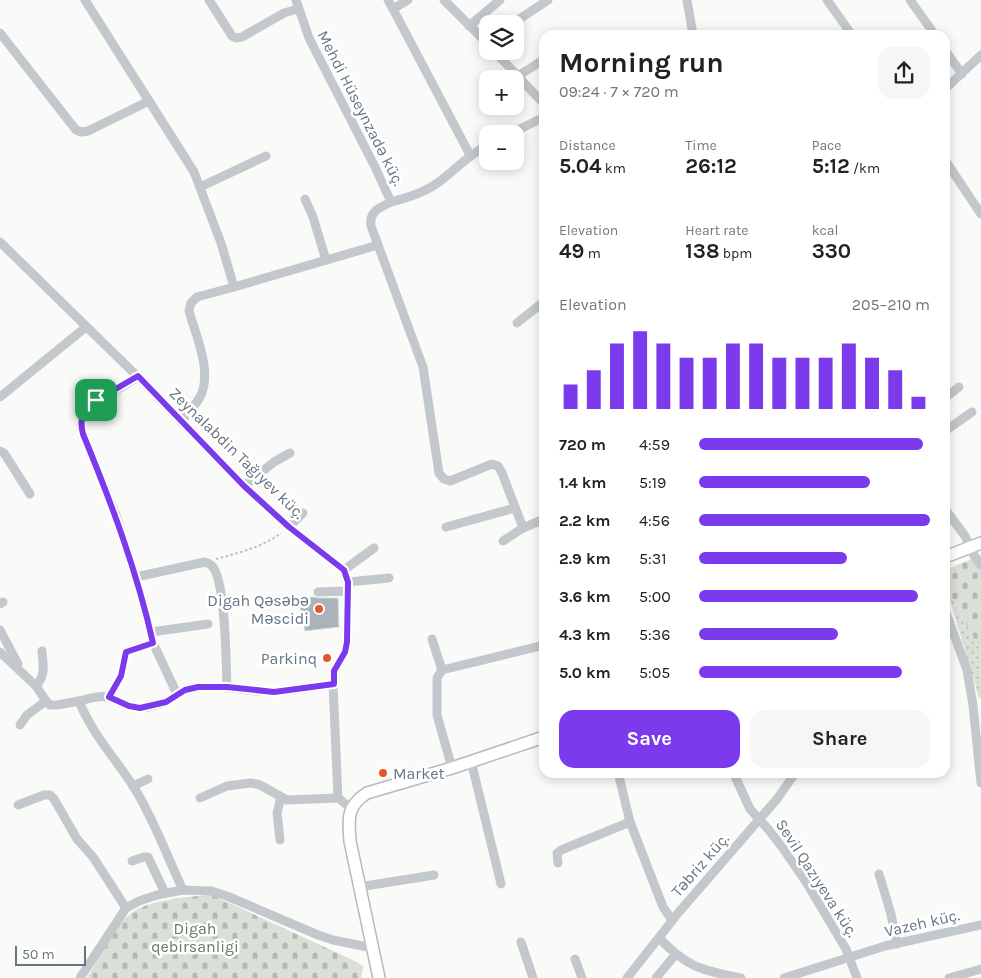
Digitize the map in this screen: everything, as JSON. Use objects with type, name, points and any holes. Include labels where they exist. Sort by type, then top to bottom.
[{"type":"main road","points":[[950,555],[976,545]]},
{"type":"main road","points":[[379,978],[350,841],[348,826],[351,808],[357,800],[367,793],[452,768],[539,739]]},
{"type":"street","points":[[85,0],[194,172],[221,243],[234,287]]},
{"type":"street","points":[[208,0],[232,36],[236,38],[242,37],[297,4]]},
{"type":"street","points":[[388,0],[470,155]]},
{"type":"street","points":[[392,9],[408,0]]},
{"type":"street","points":[[444,0],[479,34]]},
{"type":"street","points":[[470,26],[500,0]]},
{"type":"street","points":[[524,16],[548,0]]},
{"type":"street","points":[[687,0],[692,30]]},
{"type":"street","points":[[827,0],[848,30]]},
{"type":"street","points":[[910,0],[931,30]]},
{"type":"street","name":"Mehdi Hüseynzadə küç.","points":[[297,4],[308,38],[375,167],[391,202],[373,212],[370,218],[378,245],[423,367],[439,473],[444,479],[450,481],[492,464],[498,466],[522,528]]},
{"type":"street","points":[[0,33],[76,130],[81,132],[88,131],[149,102]]},
{"type":"street","points":[[950,85],[981,55]]},
{"type":"street","points":[[950,57],[962,74]]},
{"type":"street","points":[[503,60],[512,70]]},
{"type":"street","points":[[524,72],[539,63]]},
{"type":"street","points":[[524,82],[539,99]]},
{"type":"street","points":[[524,127],[539,120]]},
{"type":"street","points":[[391,202],[412,196],[437,184],[470,155],[479,150]]},
{"type":"street","points":[[200,186],[266,156]]},
{"type":"street","points":[[950,168],[981,214]]},
{"type":"street","points":[[305,199],[313,217],[326,260]]},
{"type":"street","name":"Zeynalabdin Tağıyev küç.","points":[[0,242],[138,376],[244,486],[289,527],[344,570]]},
{"type":"street","points":[[181,422],[200,397],[205,384],[206,373],[189,311],[191,303],[197,296],[378,245]]},
{"type":"street","points":[[517,324],[539,307]]},
{"type":"street","points":[[0,398],[86,327]]},
{"type":"street","points":[[138,376],[90,404],[82,415],[81,428],[116,515],[136,577],[153,643],[177,694]]},
{"type":"street","points":[[950,394],[959,387]]},
{"type":"street","points":[[950,427],[972,412]]},
{"type":"street","points":[[0,451],[4,453],[30,494]]},
{"type":"street","points":[[244,486],[274,462],[290,453]]},
{"type":"street","points":[[446,527],[515,508]]},
{"type":"street","points":[[289,527],[303,513]]},
{"type":"street","points":[[950,516],[965,536],[976,545],[976,560],[981,565]]},
{"type":"street","points":[[503,542],[522,528],[539,521]]},
{"type":"street","points":[[338,798],[334,671],[345,652],[347,642],[348,586],[344,570],[374,548]]},
{"type":"street","points":[[136,577],[204,562],[211,565],[215,570],[222,596],[227,687]]},
{"type":"street","points":[[318,592],[389,578]]},
{"type":"street","points":[[151,632],[208,624]]},
{"type":"street","points":[[950,624],[967,670],[978,719],[981,783]]},
{"type":"street","points":[[0,630],[18,664],[16,667]]},
{"type":"street","points":[[432,639],[442,670]]},
{"type":"street","points":[[126,652],[153,643]]},
{"type":"street","points":[[452,768],[437,714],[437,678],[442,670],[539,645]]},
{"type":"street","points":[[36,686],[42,679],[42,651]]},
{"type":"street","points":[[0,652],[36,686],[50,705],[101,696],[140,708],[166,702],[177,694],[198,687],[227,687],[274,692],[334,684]]},
{"type":"street","points":[[79,700],[93,730],[133,786],[143,804],[183,890]]},
{"type":"street","points":[[20,725],[27,715],[46,701]]},
{"type":"street","points":[[471,761],[501,884]]},
{"type":"street","points":[[619,778],[630,822],[663,907],[672,920]]},
{"type":"street","name":"Sevil Qazıyeva küç.","points":[[736,778],[750,809],[777,841],[806,882],[846,949],[857,978]]},
{"type":"street","name":"Təbriz küç.","points":[[627,978],[672,920],[777,799],[792,778]]},
{"type":"street","points":[[133,786],[148,779]]},
{"type":"street","points":[[200,798],[226,786],[251,783],[260,785],[281,797],[293,800],[338,798],[351,808]]},
{"type":"street","points":[[18,805],[50,795],[77,839],[93,857],[126,908]]},
{"type":"street","points":[[280,840],[277,813],[281,797]]},
{"type":"street","points":[[558,863],[557,852],[630,822]]},
{"type":"street","points":[[132,861],[148,857],[165,893]]},
{"type":"street","points":[[359,887],[434,874]]},
{"type":"street","points":[[879,874],[891,914],[897,944]]},
{"type":"street","points":[[80,978],[126,908],[139,901],[183,890],[211,891],[318,935],[373,948]]},
{"type":"street","name":"Vazeh küç.","points":[[784,978],[864,952],[981,925]]},
{"type":"street","points":[[659,938],[675,955],[694,967],[741,978]]},
{"type":"street","points":[[521,942],[533,978]]},
{"type":"street","points":[[656,978],[675,955]]},
{"type":"street","points":[[575,959],[582,978]]},
{"type":"street","points":[[949,978],[981,969]]},
{"type":"path","points":[[204,562],[244,552],[276,537],[289,527]]},
{"type":"path","points":[[109,697],[121,676],[126,652]]},
{"type":"green space","points":[[981,555],[981,651],[950,595],[950,568]]},
{"type":"green space","points":[[950,595],[981,651],[981,698],[979,698]]},
{"type":"green space","name":"Digah qebirsanligi","points":[[212,895],[357,962],[363,966],[361,978],[87,978],[111,936],[123,920],[137,909],[157,902]]},
{"type":"building","points":[[298,598],[338,598],[339,627],[305,631]]},
{"type":"place","name":"Digah Qəsəbə Məscidi","points":[[319,609]]},
{"type":"place","name":"Parkinq","points":[[327,658]]},
{"type":"place","name":"Market","points":[[383,773]]},
{"type":"route","points":[[138,376],[244,486],[289,527],[344,570],[348,582],[347,642],[342,659],[334,671],[334,684],[274,692],[227,687],[198,687],[185,690],[166,702],[140,708],[129,706],[109,697],[121,676],[126,652],[153,643],[136,577],[116,515],[81,428],[82,415],[86,408],[96,400],[122,387],[138,376]]}]
